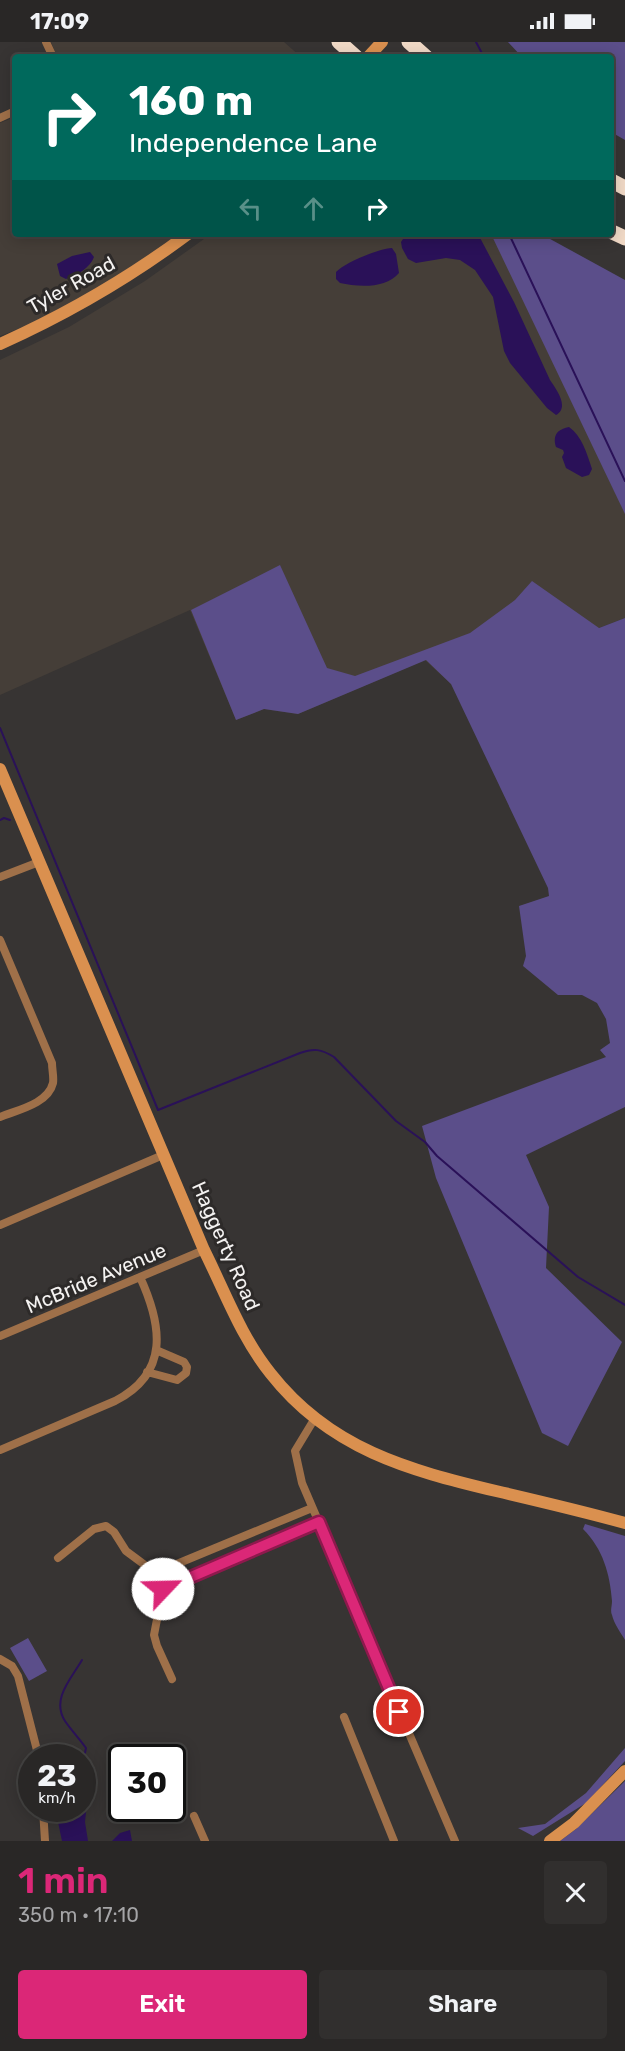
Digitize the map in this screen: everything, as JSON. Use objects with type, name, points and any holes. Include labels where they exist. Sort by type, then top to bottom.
[{"type":"highway","points":[[339,42],[353,54]]},
{"type":"highway","points":[[409,42],[423,54]]},
{"type":"main road","points":[[371,54],[382,42]]},
{"type":"main road","name":"Tyler Road","points":[[0,344],[83,303],[139,269],[184,237]]},
{"type":"main road","name":"Haggerty Road","points":[[0,769],[204,1250],[239,1326],[256,1354],[282,1388],[315,1418],[367,1450],[409,1468],[625,1523]]},
{"type":"main road","points":[[550,1841],[574,1823],[625,1771]]},
{"type":"street","points":[[0,878],[39,862]]},
{"type":"street","points":[[0,940],[52,1063],[52,1085],[48,1093],[41,1099],[0,1118]]},
{"type":"street","points":[[0,1225],[163,1155]]},
{"type":"street","name":"McBride Avenue","points":[[0,1336],[204,1250]]},
{"type":"street","points":[[0,1450],[122,1397],[134,1388],[147,1371],[156,1350],[156,1321],[140,1277]]},
{"type":"street","points":[[147,1371],[177,1380],[186,1373],[187,1367],[184,1362],[156,1350]]},
{"type":"street","points":[[315,1418],[296,1451],[298,1471],[455,1841]]},
{"type":"street","points":[[158,1575],[312,1508]]},
{"type":"street","points":[[163,1589],[319,1522]]},
{"type":"street","points":[[58,1558],[94,1529],[106,1526],[114,1532],[126,1551],[158,1575],[164,1583],[154,1635],[172,1679]]},
{"type":"street","points":[[0,1659],[15,1670],[36,1744]]},
{"type":"street","points":[[344,1717],[394,1841]]},
{"type":"street","points":[[194,1816],[205,1841]]},
{"type":"street","points":[[44,1822],[45,1841]]},
{"type":"shaded area","points":[[51,42],[284,42],[298,54],[56,54]]},
{"type":"shaded area","points":[[508,42],[625,42],[625,140],[614,134],[614,54],[519,54]]},
{"type":"shaded area","points":[[12,118],[12,237],[177,237],[118,278],[33,323],[0,336],[0,123]]},
{"type":"shaded area","points":[[207,237],[493,237],[625,513],[625,618],[451,684],[425,660],[298,714],[264,709],[236,720],[190,610],[0,695],[0,360],[69,327],[145,281]]},
{"type":"shaded area","points":[[409,237],[480,237],[560,398],[562,407],[560,412],[556,415],[547,408],[510,363],[504,351],[493,297],[475,270],[460,260],[446,258],[416,263],[408,259],[402,248],[403,239]]},
{"type":"shaded area","points":[[492,237],[546,237],[625,280],[625,514]]},
{"type":"shaded area","points":[[392,248],[396,254],[399,273],[387,282],[371,286],[340,283],[336,279],[336,272],[354,260]]},
{"type":"shaded area","points":[[90,252],[94,257],[86,268],[66,279],[60,276],[57,264],[72,256]]},
{"type":"shaded area","points":[[569,427],[581,440],[586,451],[592,469],[589,475],[582,477],[566,468],[562,457],[563,450],[556,447],[557,433]]},
{"type":"shaded area","points":[[280,565],[327,668],[355,676],[470,633],[515,600],[532,581],[599,628],[625,618],[625,1107],[526,1155],[549,1207],[546,1268],[622,1342],[568,1446],[542,1433],[436,1178],[422,1126],[606,1057],[600,1050],[610,1043],[606,1019],[597,1003],[582,995],[558,995],[523,966],[526,956],[519,906],[549,896],[548,888],[451,684],[426,660],[298,714],[264,709],[236,720],[191,610]]},
{"type":"shaded area","points":[[585,1524],[625,1536],[625,1640],[611,1613],[611,1591],[604,1562],[596,1545],[583,1529]]},
{"type":"shaded area","points":[[28,1638],[47,1671],[29,1681],[10,1648]]},
{"type":"shaded area","points":[[625,1748],[625,1761],[586,1803],[533,1836],[518,1828],[545,1824],[586,1793]]},
{"type":"shaded area","points":[[625,1781],[625,1841],[560,1841],[576,1829]]},
{"type":"shaded area","points":[[58,1822],[85,1822],[88,1841],[62,1841]]},
{"type":"shaded area","points":[[130,1830],[132,1841],[112,1841],[120,1833]]},
{"type":"waterway","points":[[476,42],[482,54]]},
{"type":"waterway","points":[[510,237],[625,481]]},
{"type":"waterway","points":[[0,728],[158,1110],[300,1053],[309,1050],[325,1052],[334,1057],[396,1121],[425,1142],[437,1156],[578,1277],[625,1305]]},
{"type":"waterway","points":[[0,820],[4,818],[10,820]]},
{"type":"waterway","points":[[82,1660],[64,1689],[60,1705],[65,1721],[83,1744]]},
{"type":"route","points":[[163,1589],[319,1522],[399,1712]]}]
